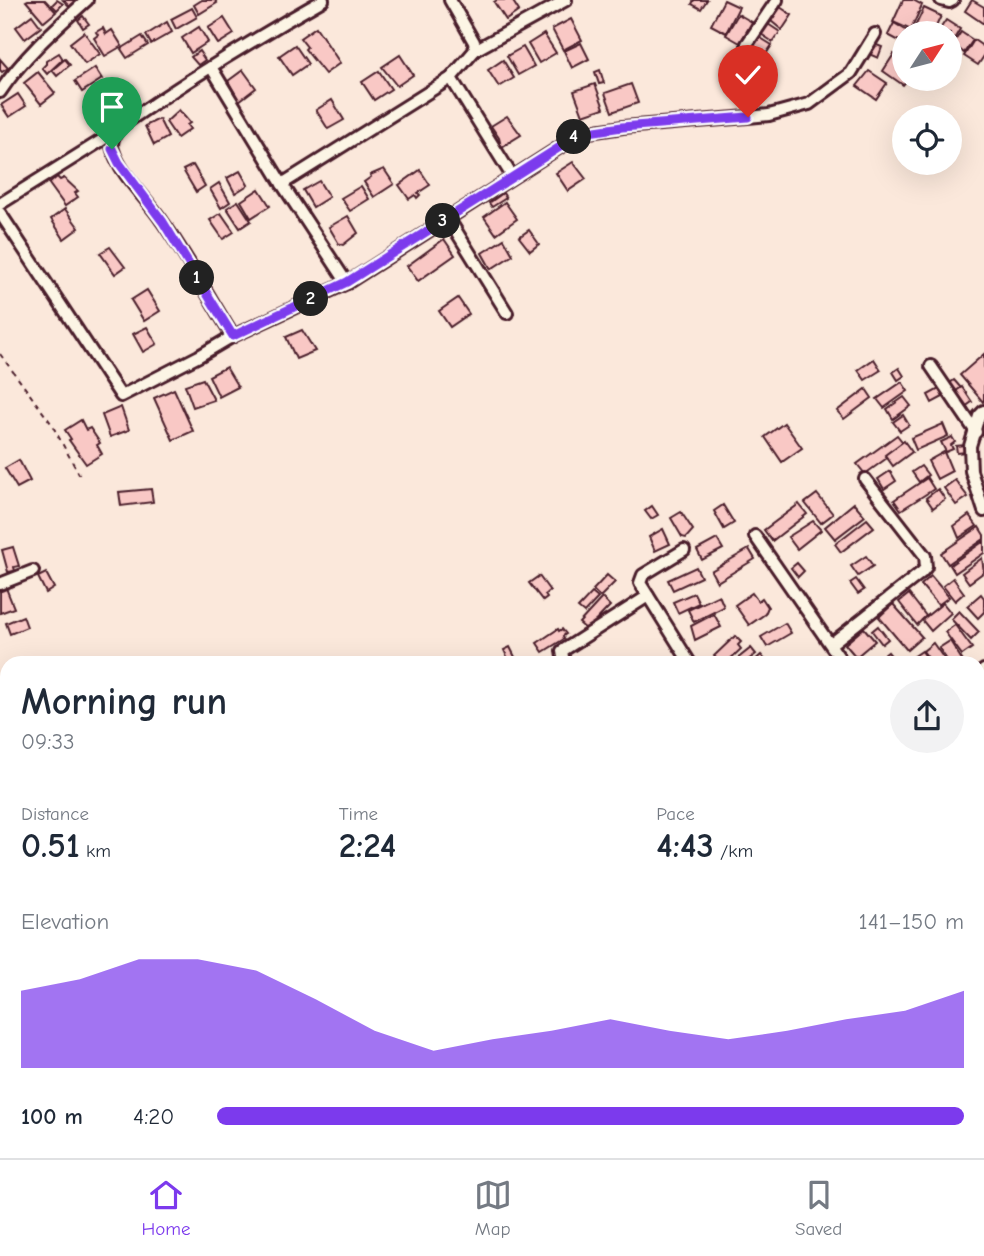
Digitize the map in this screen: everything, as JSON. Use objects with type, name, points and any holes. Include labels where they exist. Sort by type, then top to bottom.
[{"type":"street","points":[[0,92],[51,32],[87,0]]},
{"type":"street","points":[[0,204],[115,132],[164,96],[254,39],[323,0]]},
{"type":"street","points":[[450,0],[474,42],[475,50]]},
{"type":"street","points":[[282,184],[451,78],[475,50],[566,0]]},
{"type":"street","points":[[747,44],[777,0]]},
{"type":"street","points":[[941,0],[953,0]]},
{"type":"street","points":[[0,213],[121,396],[233,336],[347,282],[582,133],[758,116],[809,104],[851,73],[875,34]]},
{"type":"street","points":[[211,67],[282,184],[347,282]]},
{"type":"street","points":[[451,78],[512,176]]},
{"type":"street","points":[[115,132],[112,149],[119,163],[163,222],[233,336]]},
{"type":"street","points":[[448,218],[507,313]]},
{"type":"street","points":[[931,366],[976,432]]},
{"type":"street","points":[[984,411],[979,416],[971,446],[971,471],[984,512]]},
{"type":"street","points":[[831,644],[926,567],[925,556],[917,544],[864,479]]},
{"type":"street","points":[[755,536],[839,656]]},
{"type":"street","points":[[684,550],[643,575],[640,583],[686,656]]},
{"type":"street","points":[[0,584],[33,570]]},
{"type":"street","points":[[563,656],[562,651],[648,596]]},
{"type":"path","points":[[0,355],[51,423],[80,476]]},
{"type":"building","points":[[45,0],[56,12],[44,22],[26,1]]},
{"type":"building","points":[[57,0],[63,4],[57,10],[52,5]]},
{"type":"building","points":[[63,0],[78,0],[70,7]]},
{"type":"building","points":[[202,0],[215,0],[217,3],[199,14],[194,5]]},
{"type":"building","points":[[512,0],[519,11],[506,20],[494,2]]},
{"type":"building","points":[[694,0],[707,0],[701,9],[692,4]]},
{"type":"building","points":[[724,0],[739,7],[726,33],[711,25]]},
{"type":"building","points":[[903,0],[913,0],[922,5],[915,21],[893,21]]},
{"type":"building","points":[[972,0],[984,7],[984,24],[965,11]]},
{"type":"building","points":[[780,7],[792,15],[782,30],[771,21]]},
{"type":"building","points":[[192,8],[197,17],[176,29],[171,19]]},
{"type":"building","points":[[924,8],[941,16],[939,21],[918,21]]},
{"type":"building","points":[[738,14],[752,22],[740,43],[726,35]]},
{"type":"building","points":[[32,15],[41,27],[25,39],[16,27]]},
{"type":"building","points":[[83,16],[89,24],[83,28],[78,20]]},
{"type":"building","points":[[224,18],[234,34],[218,44],[208,28]]},
{"type":"building","points":[[571,19],[582,40],[563,50],[552,29]]},
{"type":"building","points":[[167,22],[172,32],[151,44],[146,35]]},
{"type":"building","points":[[768,24],[780,32],[773,42],[761,34]]},
{"type":"building","points":[[199,27],[208,42],[191,53],[182,38]]},
{"type":"building","points":[[316,27],[340,63],[325,74],[305,49],[307,47],[300,38]]},
{"type":"building","points":[[103,28],[106,34],[112,30],[122,46],[105,56],[94,38],[98,35],[96,32]]},
{"type":"building","points":[[84,32],[100,54],[85,64],[70,43]]},
{"type":"building","points":[[962,33],[973,40],[964,53],[962,51]]},
{"type":"building","points":[[544,34],[556,53],[539,63],[528,44]]},
{"type":"building","points":[[142,36],[148,45],[127,58],[121,49]]},
{"type":"building","points":[[759,37],[772,45],[762,60],[750,52]]},
{"type":"building","points":[[974,40],[984,47],[984,56],[978,65],[964,56]]},
{"type":"building","points":[[581,43],[589,59],[572,68],[564,51]]},
{"type":"building","points":[[874,44],[882,47],[878,58],[869,54]]},
{"type":"building","points":[[295,45],[308,64],[292,75],[279,56]]},
{"type":"building","points":[[523,47],[534,66],[518,75],[507,56]]},
{"type":"building","points":[[199,51],[205,60],[198,65],[191,57]]},
{"type":"building","points":[[59,53],[63,59],[47,74],[42,68],[46,61]]},
{"type":"building","points":[[400,55],[413,75],[397,86],[382,67]]},
{"type":"building","points":[[892,57],[892,77],[883,71]]},
{"type":"building","points":[[0,59],[8,68],[2,72],[0,70]]},
{"type":"building","points":[[65,59],[70,65],[57,76],[52,70]]},
{"type":"building","points":[[503,60],[514,78],[499,87],[488,70]]},
{"type":"building","points":[[95,68],[102,79],[82,92],[75,81]]},
{"type":"building","points":[[243,70],[256,88],[239,101],[228,81]]},
{"type":"building","points":[[600,70],[604,83],[599,84],[595,72]]},
{"type":"building","points":[[379,71],[391,89],[374,100],[362,82]]},
{"type":"building","points":[[869,71],[887,83],[876,99],[857,86]]},
{"type":"building","points":[[38,72],[55,93],[41,104],[24,83]]},
{"type":"building","points":[[595,84],[604,108],[583,115],[574,91]]},
{"type":"building","points":[[631,84],[638,103],[612,112],[605,93]]},
{"type":"building","points":[[103,87],[118,107],[103,118],[88,98]]},
{"type":"building","points":[[18,94],[26,106],[9,117],[1,105]]},
{"type":"building","points":[[332,100],[344,120],[328,129],[316,110]]},
{"type":"building","points":[[179,110],[190,123],[187,125],[190,129],[177,138],[166,122]]},
{"type":"building","points":[[507,116],[521,135],[500,148],[497,143],[500,142],[499,138],[491,126]]},
{"type":"building","points":[[159,119],[168,137],[154,145],[145,126]]},
{"type":"building","points":[[573,162],[586,179],[568,191],[556,173]]},
{"type":"building","points":[[193,165],[205,186],[196,192],[183,170]]},
{"type":"building","points":[[384,169],[394,184],[374,197],[364,182],[370,175]]},
{"type":"building","points":[[420,170],[430,185],[418,193],[420,195],[417,198],[415,195],[409,199],[399,185]]},
{"type":"building","points":[[240,171],[248,185],[235,193],[227,178]]},
{"type":"building","points":[[57,177],[60,180],[64,178],[78,191],[75,193],[78,197],[65,206],[49,184]]},
{"type":"building","points":[[319,181],[329,197],[313,207],[303,190]]},
{"type":"building","points":[[219,183],[230,202],[221,208],[210,189]]},
{"type":"building","points":[[361,186],[369,199],[350,211],[341,198]]},
{"type":"building","points":[[259,189],[270,206],[251,218],[241,201]]},
{"type":"building","points":[[503,193],[506,198],[492,207],[489,203]]},
{"type":"building","points":[[238,201],[251,221],[240,228],[227,208]]},
{"type":"building","points":[[505,202],[517,219],[496,234],[484,217]]},
{"type":"building","points":[[65,209],[79,228],[64,239],[51,219]]},
{"type":"building","points":[[221,213],[234,232],[223,239],[210,220]]},
{"type":"building","points":[[348,216],[358,233],[343,245],[339,244],[329,227]]},
{"type":"building","points":[[529,230],[539,244],[530,251],[519,237]]},
{"type":"building","points":[[444,239],[455,255],[418,281],[407,266]]},
{"type":"building","points":[[504,239],[513,255],[491,269],[482,253]]},
{"type":"building","points":[[110,247],[125,267],[115,274],[100,253]]},
{"type":"building","points":[[147,290],[160,311],[144,321],[131,300]]},
{"type":"building","points":[[458,298],[469,314],[450,327],[439,311]]},
{"type":"building","points":[[147,327],[157,344],[143,352],[133,334]]},
{"type":"building","points":[[302,330],[315,351],[296,359],[286,337]]},
{"type":"building","points":[[984,354],[984,401],[983,402],[960,375]]},
{"type":"building","points":[[874,359],[881,370],[865,380],[858,370]]},
{"type":"building","points":[[226,367],[238,387],[219,397],[209,376]]},
{"type":"building","points":[[899,368],[904,376],[898,380],[893,372]]},
{"type":"building","points":[[203,379],[214,400],[193,407],[185,385]]},
{"type":"building","points":[[954,380],[961,388],[957,392],[950,383]]},
{"type":"building","points":[[902,382],[908,391],[884,408],[877,399]]},
{"type":"building","points":[[962,387],[972,402],[965,407],[956,391]]},
{"type":"building","points":[[174,389],[193,431],[173,440],[154,398]]},
{"type":"building","points":[[866,389],[872,398],[844,419],[837,411]]},
{"type":"building","points":[[939,389],[943,397],[932,403],[928,395]]},
{"type":"building","points":[[904,397],[911,406],[893,419],[887,409]]},
{"type":"building","points":[[121,407],[129,430],[110,437],[102,415]]},
{"type":"building","points":[[903,415],[909,425],[900,431],[893,422]]},
{"type":"building","points":[[81,420],[86,430],[90,428],[100,443],[97,445],[102,454],[86,464],[65,430]]},
{"type":"building","points":[[784,423],[802,448],[782,462],[765,437]]},
{"type":"building","points":[[943,424],[948,436],[916,450],[911,438]]},
{"type":"building","points":[[897,435],[905,445],[865,474],[857,464]]},
{"type":"building","points":[[952,437],[955,442],[951,445],[953,449],[946,452],[941,442]]},
{"type":"building","points":[[904,441],[912,452],[893,466],[885,455]]},
{"type":"building","points":[[965,445],[966,452],[957,453],[956,446]]},
{"type":"building","points":[[944,452],[952,471],[937,479],[928,461]]},
{"type":"building","points":[[19,460],[30,481],[17,488],[5,468]]},
{"type":"building","points":[[921,466],[928,475],[919,482],[912,472]]},
{"type":"building","points":[[890,471],[896,481],[884,489],[878,479]]},
{"type":"building","points":[[927,478],[934,489],[901,510],[894,500]]},
{"type":"building","points":[[955,480],[968,497],[956,505],[944,488]]},
{"type":"building","points":[[151,489],[153,502],[121,506],[119,492]]},
{"type":"building","points":[[938,489],[945,499],[933,508],[926,498]]},
{"type":"building","points":[[817,494],[833,514],[821,523],[805,503]]},
{"type":"building","points":[[854,503],[865,516],[835,539],[825,527]]},
{"type":"building","points":[[799,504],[807,514],[772,541],[764,530]]},
{"type":"building","points":[[723,505],[734,523],[724,529],[714,511]]},
{"type":"building","points":[[652,506],[658,515],[651,519],[645,511]]},
{"type":"building","points":[[681,512],[693,530],[686,538],[682,537],[671,518]]},
{"type":"building","points":[[969,515],[977,526],[959,538],[954,526]]},
{"type":"building","points":[[867,519],[874,527],[841,552],[835,544]]},
{"type":"building","points":[[813,521],[821,530],[797,549],[788,537]]},
{"type":"building","points":[[979,527],[984,539],[948,564],[941,553]]},
{"type":"building","points":[[663,529],[670,544],[655,551],[649,537]]},
{"type":"building","points":[[717,539],[723,549],[702,560],[697,550]]},
{"type":"building","points":[[984,541],[984,553],[955,573],[950,565]]},
{"type":"building","points":[[13,547],[19,566],[14,567],[15,571],[8,572],[2,550]]},
{"type":"building","points":[[749,549],[755,559],[717,582],[711,571]]},
{"type":"building","points":[[866,556],[873,566],[858,576],[851,566]]},
{"type":"building","points":[[982,558],[984,572],[969,583],[962,573]]},
{"type":"building","points":[[797,563],[804,571],[798,577],[791,568]]},
{"type":"building","points":[[696,567],[701,577],[673,590],[668,580]]},
{"type":"building","points":[[46,573],[54,588],[46,593],[38,577]]},
{"type":"building","points":[[607,575],[615,582],[600,597],[593,590]]},
{"type":"building","points":[[539,576],[550,591],[543,601],[529,583]]},
{"type":"building","points":[[931,576],[949,597],[938,605],[921,585]]},
{"type":"building","points":[[953,578],[964,593],[955,601],[943,586]]},
{"type":"building","points":[[856,579],[864,590],[858,594],[850,583]]},
{"type":"building","points":[[6,588],[14,608],[0,613],[0,591]]},
{"type":"building","points":[[592,593],[598,598],[584,613],[578,608]]},
{"type":"building","points":[[694,593],[699,603],[678,613],[673,602]]},
{"type":"building","points":[[752,593],[758,601],[762,598],[768,607],[765,614],[749,625],[735,605]]},
{"type":"building","points":[[909,594],[926,616],[917,625],[899,602]]},
{"type":"building","points":[[981,594],[984,598],[984,612],[978,618],[967,606]]},
{"type":"building","points":[[719,595],[724,607],[694,622],[688,610]]},
{"type":"building","points":[[602,598],[610,606],[587,630],[579,623]]},
{"type":"building","points":[[943,603],[951,613],[931,631],[922,620]]},
{"type":"building","points":[[893,604],[922,637],[907,650],[879,617]]},
{"type":"building","points":[[959,611],[979,632],[971,640],[951,619]]},
{"type":"building","points":[[714,614],[721,627],[695,640],[691,626]]},
{"type":"building","points":[[23,616],[27,627],[10,634],[6,623]]},
{"type":"building","points":[[785,623],[791,633],[767,647],[761,637]]},
{"type":"building","points":[[955,625],[972,648],[962,655],[945,632]]},
{"type":"building","points":[[878,626],[888,639],[882,644],[872,631]]},
{"type":"building","points":[[864,628],[875,641],[857,656],[845,644]]},
{"type":"building","points":[[562,629],[566,634],[564,639],[543,652],[537,643]]},
{"type":"building","points":[[735,636],[741,642],[738,645],[741,649],[734,656],[714,656]]},
{"type":"building","points":[[950,641],[960,656],[944,656],[939,648]]},
{"type":"building","points":[[933,643],[942,656],[927,656],[923,651]]},
{"type":"building","points":[[510,647],[514,656],[507,656],[504,650]]},
{"type":"building","points":[[751,648],[756,654],[753,656],[741,656]]},
{"type":"route","points":[[112,149],[119,163],[163,222],[233,336],[347,282],[385,260],[582,133],[694,120],[748,117]]}]
